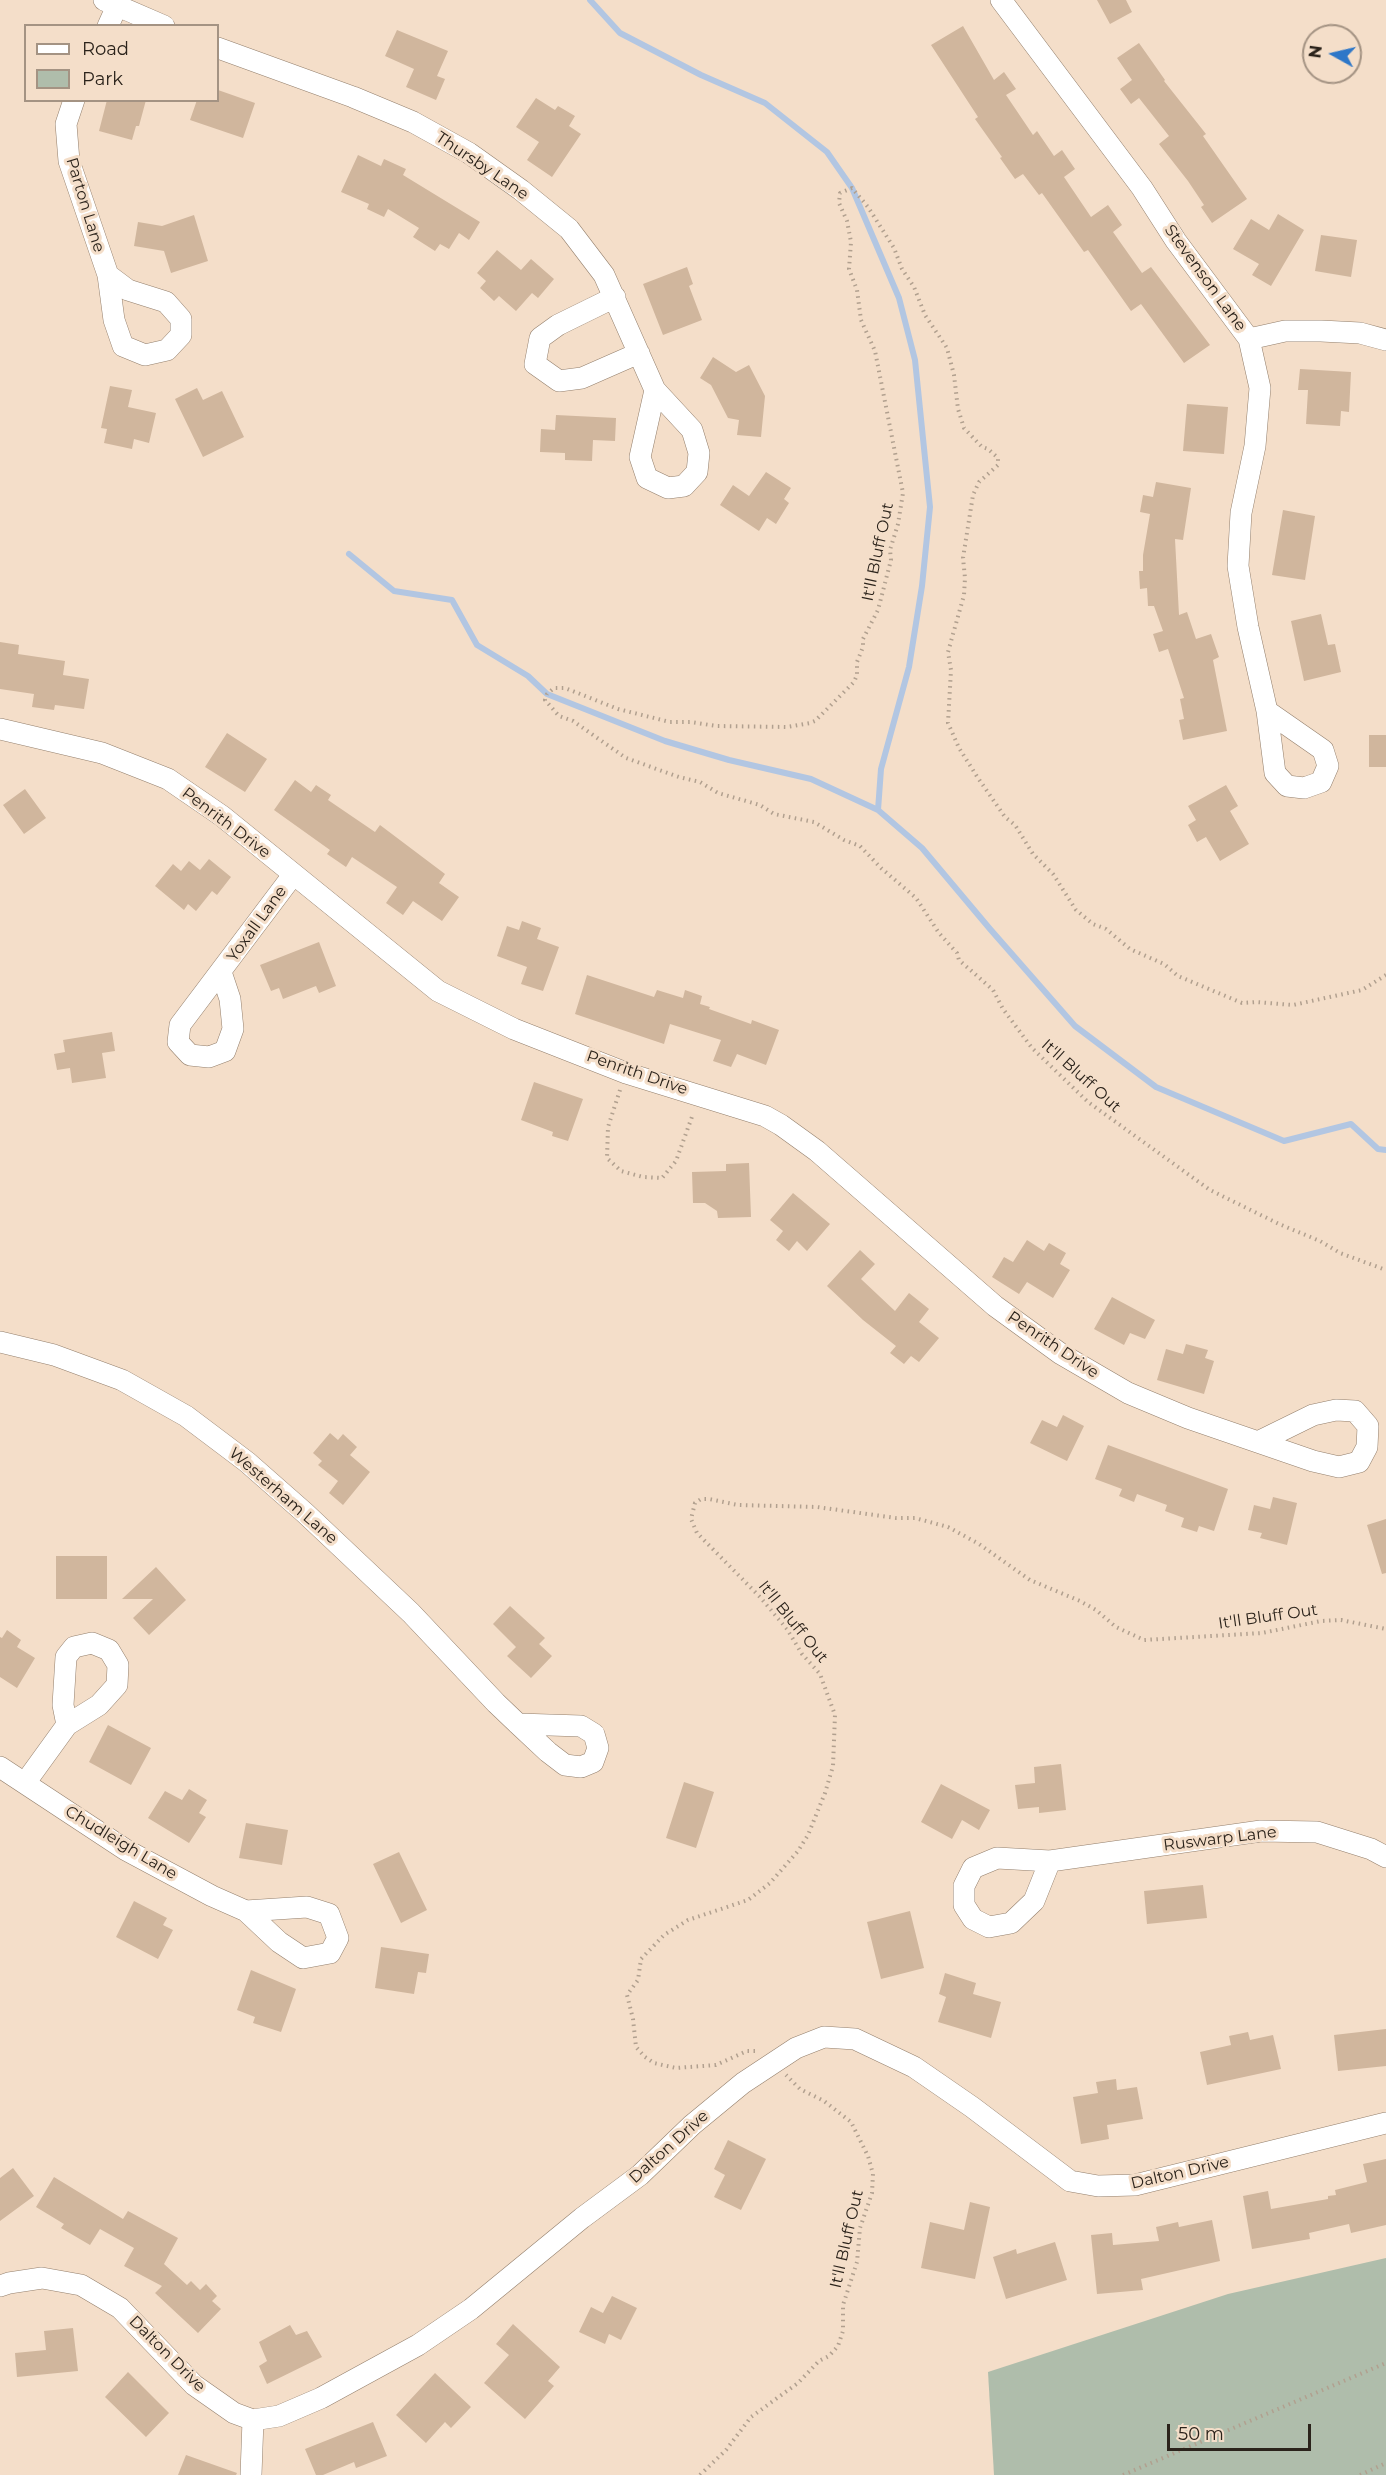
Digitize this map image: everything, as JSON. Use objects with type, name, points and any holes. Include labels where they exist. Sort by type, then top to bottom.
[{"type":"street","name":"Stevenson Lane","points":[[1001,0],[1142,188],[1176,241],[1249,339],[1260,388],[1255,446],[1241,513],[1238,566],[1248,627],[1268,711]]},
{"type":"street","points":[[110,11],[157,24]]},
{"type":"street","name":"Thursby Lane","points":[[219,48],[413,122],[469,153],[521,190],[569,229],[603,275],[615,297],[655,390]]},
{"type":"street","name":"Parton Lane","points":[[73,102],[66,124],[69,161],[108,275]]},
{"type":"street","points":[[615,297],[558,325],[540,338],[535,364],[559,381],[582,378],[639,352]]},
{"type":"street","points":[[1249,339],[1285,331],[1321,331],[1360,333],[1386,340]]},
{"type":"street","name":"Penrith Drive","points":[[0,729],[102,753],[168,779],[222,816],[438,991],[514,1029],[626,1072],[765,1116],[781,1125],[817,1151],[995,1306],[1061,1354],[1128,1393],[1188,1418],[1260,1441]]},
{"type":"street","name":"Yoxall Lane","points":[[221,972],[293,875]]},
{"type":"street","name":"Westerham Lane","points":[[0,1342],[54,1355],[122,1380],[186,1416],[247,1462],[305,1513],[411,1613],[518,1724]]},
{"type":"street","points":[[25,1783],[67,1725]]},
{"type":"street","name":"Chudleigh Lane","points":[[0,1767],[126,1850],[212,1896],[246,1911]]},
{"type":"street","name":"Ruswarp Lane","points":[[1050,1861],[1261,1831],[1317,1832],[1371,1849],[1386,1857]]},
{"type":"street","name":"Dalton Drive","points":[[0,2286],[42,2278],[81,2284],[120,2308],[194,2385],[234,2413],[253,2420],[279,2416],[321,2398],[418,2345],[471,2309],[582,2218],[640,2175],[692,2125],[743,2083],[796,2048],[824,2037],[855,2039],[914,2067],[972,2107],[1070,2181],[1098,2186],[1135,2185],[1386,2123]]},
{"type":"street","points":[[251,2475],[253,2420]]},
{"type":"path","name":"It'll Bluff Out","points":[[1386,975],[1362,990],[1293,1005],[1256,1002],[1242,1004],[1178,976],[1164,964],[1130,949],[1106,929],[1081,916],[1053,874],[1033,854],[1015,825],[1005,817],[959,748],[948,723],[951,670],[948,652],[964,595],[963,558],[973,495],[979,482],[998,465],[998,458],[982,447],[964,428],[958,409],[954,375],[947,348],[925,315],[894,248],[868,207],[852,188],[840,193],[839,204],[847,221],[851,242],[849,269],[857,290],[861,320],[875,351],[903,493],[898,524],[890,550],[891,560],[886,572],[878,610],[863,639],[856,662],[857,675],[854,682],[815,721],[787,727],[716,726],[692,722],[670,722],[618,709],[566,688],[554,688],[546,694],[545,700],[559,716],[573,721],[626,758],[700,782],[718,793],[760,805],[774,814],[814,822],[844,840],[860,846],[881,868],[916,898],[959,960],[993,990],[1003,1009],[1032,1048],[1088,1102],[1210,1190],[1246,1209],[1320,1240],[1340,1253],[1386,1270]]},
{"type":"path","points":[[626,1072],[608,1127],[607,1158],[621,1171],[643,1178],[663,1178],[676,1161],[699,1094]]},
{"type":"path","name":"It'll Bluff Out","points":[[700,2475],[736,2439],[751,2417],[798,2383],[819,2361],[829,2356],[838,2346],[843,2331],[843,2305],[857,2262],[860,2228],[872,2193],[873,2174],[868,2156],[850,2122],[824,2102],[793,2083],[786,2074],[780,2059],[771,2049],[747,2051],[716,2065],[676,2068],[654,2063],[636,2047],[633,2019],[627,1995],[638,1980],[641,1959],[664,1935],[688,1920],[748,1900],[770,1883],[798,1851],[808,1834],[825,1793],[833,1766],[832,1737],[836,1727],[835,1715],[820,1674],[801,1654],[787,1629],[760,1597],[697,1533],[691,1519],[695,1503],[701,1499],[709,1499],[730,1504],[817,1507],[896,1518],[915,1518],[948,1527],[979,1544],[1030,1580],[1080,1600],[1096,1610],[1116,1628],[1144,1640],[1262,1633],[1321,1621],[1341,1620],[1386,1629]]},
{"type":"path","points":[[1123,2475],[1386,2363]]},
{"type":"path","points":[[1360,2475],[1386,2463]]},
{"type":"green space","points":[[1386,2258],[1386,2475],[994,2475],[988,2372],[1228,2294]]},
{"type":"building","points":[[1097,0],[1126,0],[1132,12],[1110,24]]},
{"type":"building","points":[[963,26],[994,80],[1004,72],[1016,89],[1006,95],[1033,135],[1037,131],[1054,156],[1062,150],[1075,169],[1064,177],[1091,217],[1108,205],[1122,225],[1113,232],[1142,273],[1151,267],[1210,345],[1184,363],[1141,304],[1131,311],[1088,250],[1084,252],[1042,193],[1039,195],[1023,174],[1015,179],[975,119],[978,117],[931,45]]},
{"type":"building","points":[[397,30],[448,51],[437,76],[445,79],[436,100],[406,87],[414,69],[385,56]]},
{"type":"building","points":[[1139,43],[1164,81],[1206,134],[1203,136],[1247,199],[1212,223],[1201,207],[1204,205],[1188,181],[1159,144],[1169,136],[1139,98],[1131,104],[1120,89],[1132,80],[1117,58]]},
{"type":"building","points":[[219,90],[255,103],[243,138],[190,120],[196,102],[219,102]]},
{"type":"building","points":[[536,98],[555,110],[558,106],[575,116],[569,126],[581,134],[552,177],[527,160],[539,142],[516,127]]},
{"type":"building","points":[[106,102],[145,102],[139,126],[136,126],[132,140],[99,131]]},
{"type":"building","points":[[358,155],[381,166],[384,159],[406,169],[403,175],[480,222],[469,240],[459,233],[449,249],[440,244],[435,251],[413,237],[419,228],[388,209],[384,217],[367,209],[369,204],[341,192]]},
{"type":"building","points":[[1278,214],[1304,230],[1271,286],[1252,275],[1259,264],[1233,249],[1251,219],[1269,230]]},
{"type":"building","points":[[194,215],[208,261],[171,273],[164,251],[134,246],[138,222],[162,226]]},
{"type":"building","points":[[1321,235],[1357,240],[1351,277],[1315,271]]},
{"type":"building","points":[[497,250],[521,270],[531,259],[554,279],[538,298],[532,293],[516,311],[499,296],[494,301],[480,288],[486,281],[477,273]]},
{"type":"building","points":[[687,267],[693,284],[689,286],[702,320],[663,335],[643,284]]},
{"type":"building","points":[[713,357],[736,372],[749,365],[765,396],[761,437],[737,435],[739,420],[728,418],[711,385],[700,378]]},
{"type":"building","points":[[1300,369],[1351,372],[1349,412],[1341,411],[1340,426],[1306,424],[1308,390],[1298,390]]},
{"type":"building","points":[[110,386],[132,390],[128,407],[156,413],[149,443],[134,439],[132,449],[104,443],[107,429],[101,428]]},
{"type":"building","points":[[197,388],[203,400],[222,391],[244,437],[203,457],[175,399]]},
{"type":"building","points":[[1187,404],[1228,407],[1224,454],[1183,451]]},
{"type":"building","points":[[556,415],[616,418],[615,441],[593,440],[592,461],[565,460],[565,453],[540,452],[541,429],[555,430]]},
{"type":"building","points":[[766,472],[791,488],[784,499],[789,503],[776,524],[767,518],[759,531],[720,505],[733,485],[749,496]]},
{"type":"building","points":[[1156,482],[1191,488],[1183,540],[1175,539],[1179,615],[1187,612],[1196,639],[1211,634],[1219,657],[1213,660],[1227,731],[1183,740],[1179,720],[1184,719],[1180,699],[1184,698],[1168,649],[1159,652],[1153,634],[1163,631],[1154,606],[1148,606],[1147,588],[1140,589],[1139,571],[1143,571],[1143,555],[1150,514],[1140,512],[1143,495],[1153,497]]},
{"type":"building","points":[[1283,510],[1315,516],[1305,580],[1272,575]]},
{"type":"building","points":[[1321,614],[1328,645],[1335,644],[1341,672],[1304,681],[1291,621]]},
{"type":"building","points":[[0,642],[19,645],[18,654],[65,661],[63,675],[89,679],[84,709],[55,705],[54,710],[32,707],[34,694],[0,689]]},
{"type":"building","points":[[227,733],[267,759],[245,792],[205,767]]},
{"type":"building","points":[[1369,735],[1386,735],[1386,767],[1369,767]]},
{"type":"building","points":[[295,780],[311,792],[316,785],[331,795],[328,800],[375,832],[380,825],[445,874],[439,883],[459,897],[442,921],[413,901],[403,915],[386,903],[397,887],[352,857],[346,867],[327,854],[330,850],[274,810]]},
{"type":"building","points":[[1226,785],[1238,806],[1230,811],[1249,844],[1220,861],[1206,837],[1197,842],[1188,825],[1196,820],[1188,806]]},
{"type":"building","points":[[25,789],[46,818],[24,834],[3,805]]},
{"type":"building","points":[[209,859],[231,877],[217,895],[212,891],[196,911],[188,904],[184,910],[155,886],[173,864],[181,871],[189,861],[200,870]]},
{"type":"building","points":[[522,921],[541,928],[537,939],[559,947],[543,991],[521,984],[527,967],[497,956],[507,926],[519,930]]},
{"type":"building","points":[[319,942],[336,986],[319,993],[316,986],[283,999],[279,988],[271,991],[260,965]]},
{"type":"building","points":[[587,975],[654,997],[657,990],[683,998],[685,990],[702,996],[700,1004],[710,1007],[709,1009],[751,1024],[752,1020],[779,1030],[766,1065],[737,1054],[731,1067],[713,1061],[721,1040],[670,1024],[664,1044],[575,1014]]},
{"type":"building","points":[[112,1032],[115,1051],[102,1053],[106,1078],[72,1083],[70,1068],[57,1070],[54,1054],[65,1052],[63,1040]]},
{"type":"building","points":[[534,1082],[583,1099],[568,1141],[552,1136],[553,1132],[521,1120]]},
{"type":"building","points":[[749,1163],[751,1217],[718,1218],[717,1211],[705,1203],[693,1203],[692,1172],[726,1171],[726,1164]]},
{"type":"building","points":[[793,1193],[830,1224],[807,1251],[797,1241],[789,1251],[776,1240],[783,1231],[770,1220]]},
{"type":"building","points":[[1027,1240],[1044,1251],[1049,1243],[1066,1253],[1060,1264],[1070,1270],[1053,1298],[1027,1282],[1019,1294],[992,1277],[1004,1257],[1013,1262]]},
{"type":"building","points":[[860,1250],[875,1264],[861,1279],[895,1311],[909,1293],[929,1309],[919,1322],[939,1338],[919,1362],[911,1356],[904,1364],[890,1353],[896,1346],[863,1320],[827,1286]]},
{"type":"building","points":[[1112,1297],[1155,1320],[1145,1339],[1130,1333],[1124,1345],[1094,1329]]},
{"type":"building","points":[[1186,1344],[1208,1350],[1205,1358],[1214,1361],[1204,1394],[1157,1380],[1166,1349],[1183,1354]]},
{"type":"building","points":[[1063,1415],[1084,1426],[1067,1461],[1030,1443],[1042,1420],[1057,1427]]},
{"type":"building","points":[[330,1433],[338,1440],[343,1434],[357,1447],[350,1455],[370,1472],[343,1505],[329,1493],[338,1481],[318,1465],[322,1461],[313,1453]]},
{"type":"building","points":[[1108,1445],[1228,1489],[1214,1531],[1199,1526],[1197,1532],[1181,1527],[1184,1518],[1165,1511],[1167,1505],[1137,1494],[1134,1502],[1119,1496],[1122,1489],[1095,1479]]},
{"type":"building","points":[[1273,1497],[1297,1503],[1287,1545],[1260,1538],[1262,1533],[1248,1530],[1254,1505],[1270,1509]]},
{"type":"building","points":[[1386,1519],[1386,1573],[1382,1574],[1367,1525]]},
{"type":"building","points":[[56,1556],[107,1556],[107,1599],[56,1599]]},
{"type":"building","points":[[156,1567],[186,1600],[149,1635],[133,1618],[153,1599],[122,1599]]},
{"type":"building","points":[[510,1606],[545,1638],[539,1644],[552,1656],[531,1678],[507,1656],[516,1647],[493,1624]]},
{"type":"building","points":[[7,1630],[21,1640],[17,1647],[35,1658],[17,1688],[0,1677],[0,1637],[2,1638]]},
{"type":"building","points":[[108,1725],[151,1748],[131,1785],[89,1762]]},
{"type":"building","points":[[1061,1764],[1066,1810],[1039,1813],[1039,1807],[1018,1809],[1015,1785],[1035,1783],[1034,1767]]},
{"type":"building","points":[[684,1782],[714,1792],[696,1848],[666,1838]]},
{"type":"building","points":[[941,1784],[990,1810],[979,1830],[962,1820],[952,1839],[921,1822]]},
{"type":"building","points":[[189,1789],[207,1800],[199,1813],[206,1817],[189,1843],[148,1818],[165,1791],[182,1800]]},
{"type":"building","points":[[246,1823],[288,1830],[282,1865],[239,1858]]},
{"type":"building","points":[[399,1852],[427,1910],[401,1923],[373,1864]]},
{"type":"building","points":[[1203,1885],[1207,1918],[1147,1924],[1144,1891]]},
{"type":"building","points":[[134,1901],[167,1918],[163,1925],[173,1930],[158,1959],[116,1937]]},
{"type":"building","points":[[910,1911],[924,1968],[881,1979],[867,1922]]},
{"type":"building","points":[[381,1947],[429,1954],[426,1973],[418,1972],[414,1994],[375,1988]]},
{"type":"building","points":[[251,1970],[296,1989],[281,2032],[253,2023],[255,2017],[237,2010]]},
{"type":"building","points":[[945,1973],[976,1983],[973,1994],[1001,2002],[991,2038],[938,2022],[946,1997],[939,1994]]},
{"type":"building","points":[[1386,2029],[1386,2066],[1338,2071],[1334,2035]]},
{"type":"building","points":[[1248,2032],[1250,2040],[1273,2035],[1281,2069],[1207,2085],[1200,2052],[1231,2045],[1229,2036]]},
{"type":"building","points":[[1116,2079],[1117,2090],[1137,2087],[1143,2119],[1107,2125],[1109,2139],[1081,2144],[1073,2097],[1098,2093],[1096,2082]]},
{"type":"building","points":[[728,2140],[766,2159],[741,2210],[714,2197],[725,2175],[714,2169]]},
{"type":"building","points":[[1386,2159],[1386,2225],[1351,2233],[1349,2224],[1309,2233],[1310,2239],[1252,2249],[1243,2196],[1268,2191],[1271,2209],[1328,2199],[1328,2196],[1336,2195],[1335,2190],[1367,2182],[1363,2164]]},
{"type":"building","points":[[13,2168],[34,2196],[0,2221],[0,2178]]},
{"type":"building","points":[[54,2177],[123,2219],[128,2211],[178,2238],[164,2264],[187,2285],[191,2281],[200,2290],[206,2284],[217,2296],[212,2301],[221,2309],[198,2333],[155,2293],[162,2286],[124,2266],[134,2248],[100,2229],[90,2245],[61,2228],[64,2224],[36,2207]]},
{"type":"building","points":[[970,2202],[990,2207],[975,2279],[921,2268],[930,2222],[964,2230]]},
{"type":"building","points":[[1212,2220],[1220,2261],[1141,2279],[1143,2290],[1097,2294],[1091,2235],[1112,2233],[1113,2245],[1159,2241],[1156,2227],[1178,2222],[1179,2227]]},
{"type":"building","points":[[1055,2242],[1067,2280],[1006,2299],[993,2257],[1016,2249],[1017,2254]]},
{"type":"building","points":[[612,2296],[637,2308],[621,2340],[609,2334],[605,2344],[579,2332],[591,2307],[603,2313]]},
{"type":"building","points":[[513,2324],[560,2367],[548,2381],[554,2386],[525,2419],[484,2383],[509,2355],[496,2344]]},
{"type":"building","points":[[290,2325],[296,2335],[307,2331],[322,2357],[267,2384],[259,2366],[267,2361],[259,2342]]},
{"type":"building","points":[[73,2328],[78,2371],[17,2377],[15,2353],[46,2350],[44,2331]]},
{"type":"building","points":[[128,2372],[169,2413],[146,2437],[105,2397]]},
{"type":"building","points":[[435,2373],[471,2407],[451,2428],[445,2422],[426,2443],[396,2415]]},
{"type":"building","points":[[373,2422],[387,2456],[356,2468],[354,2462],[323,2475],[316,2475],[305,2449]]},
{"type":"building","points":[[186,2455],[237,2473],[236,2475],[178,2475]]},
{"type":"waterway","points":[[590,0],[620,33],[701,75],[765,103],[827,152],[852,188],[899,298],[915,360],[930,507],[922,586],[909,667],[881,769],[878,810]]},
{"type":"waterway","points":[[349,554],[394,591],[452,600],[477,645],[528,676],[547,694],[665,741],[729,760],[811,779],[878,810],[922,848],[1075,1026],[1156,1087],[1284,1141],[1351,1124],[1378,1149],[1386,1150]]}]
